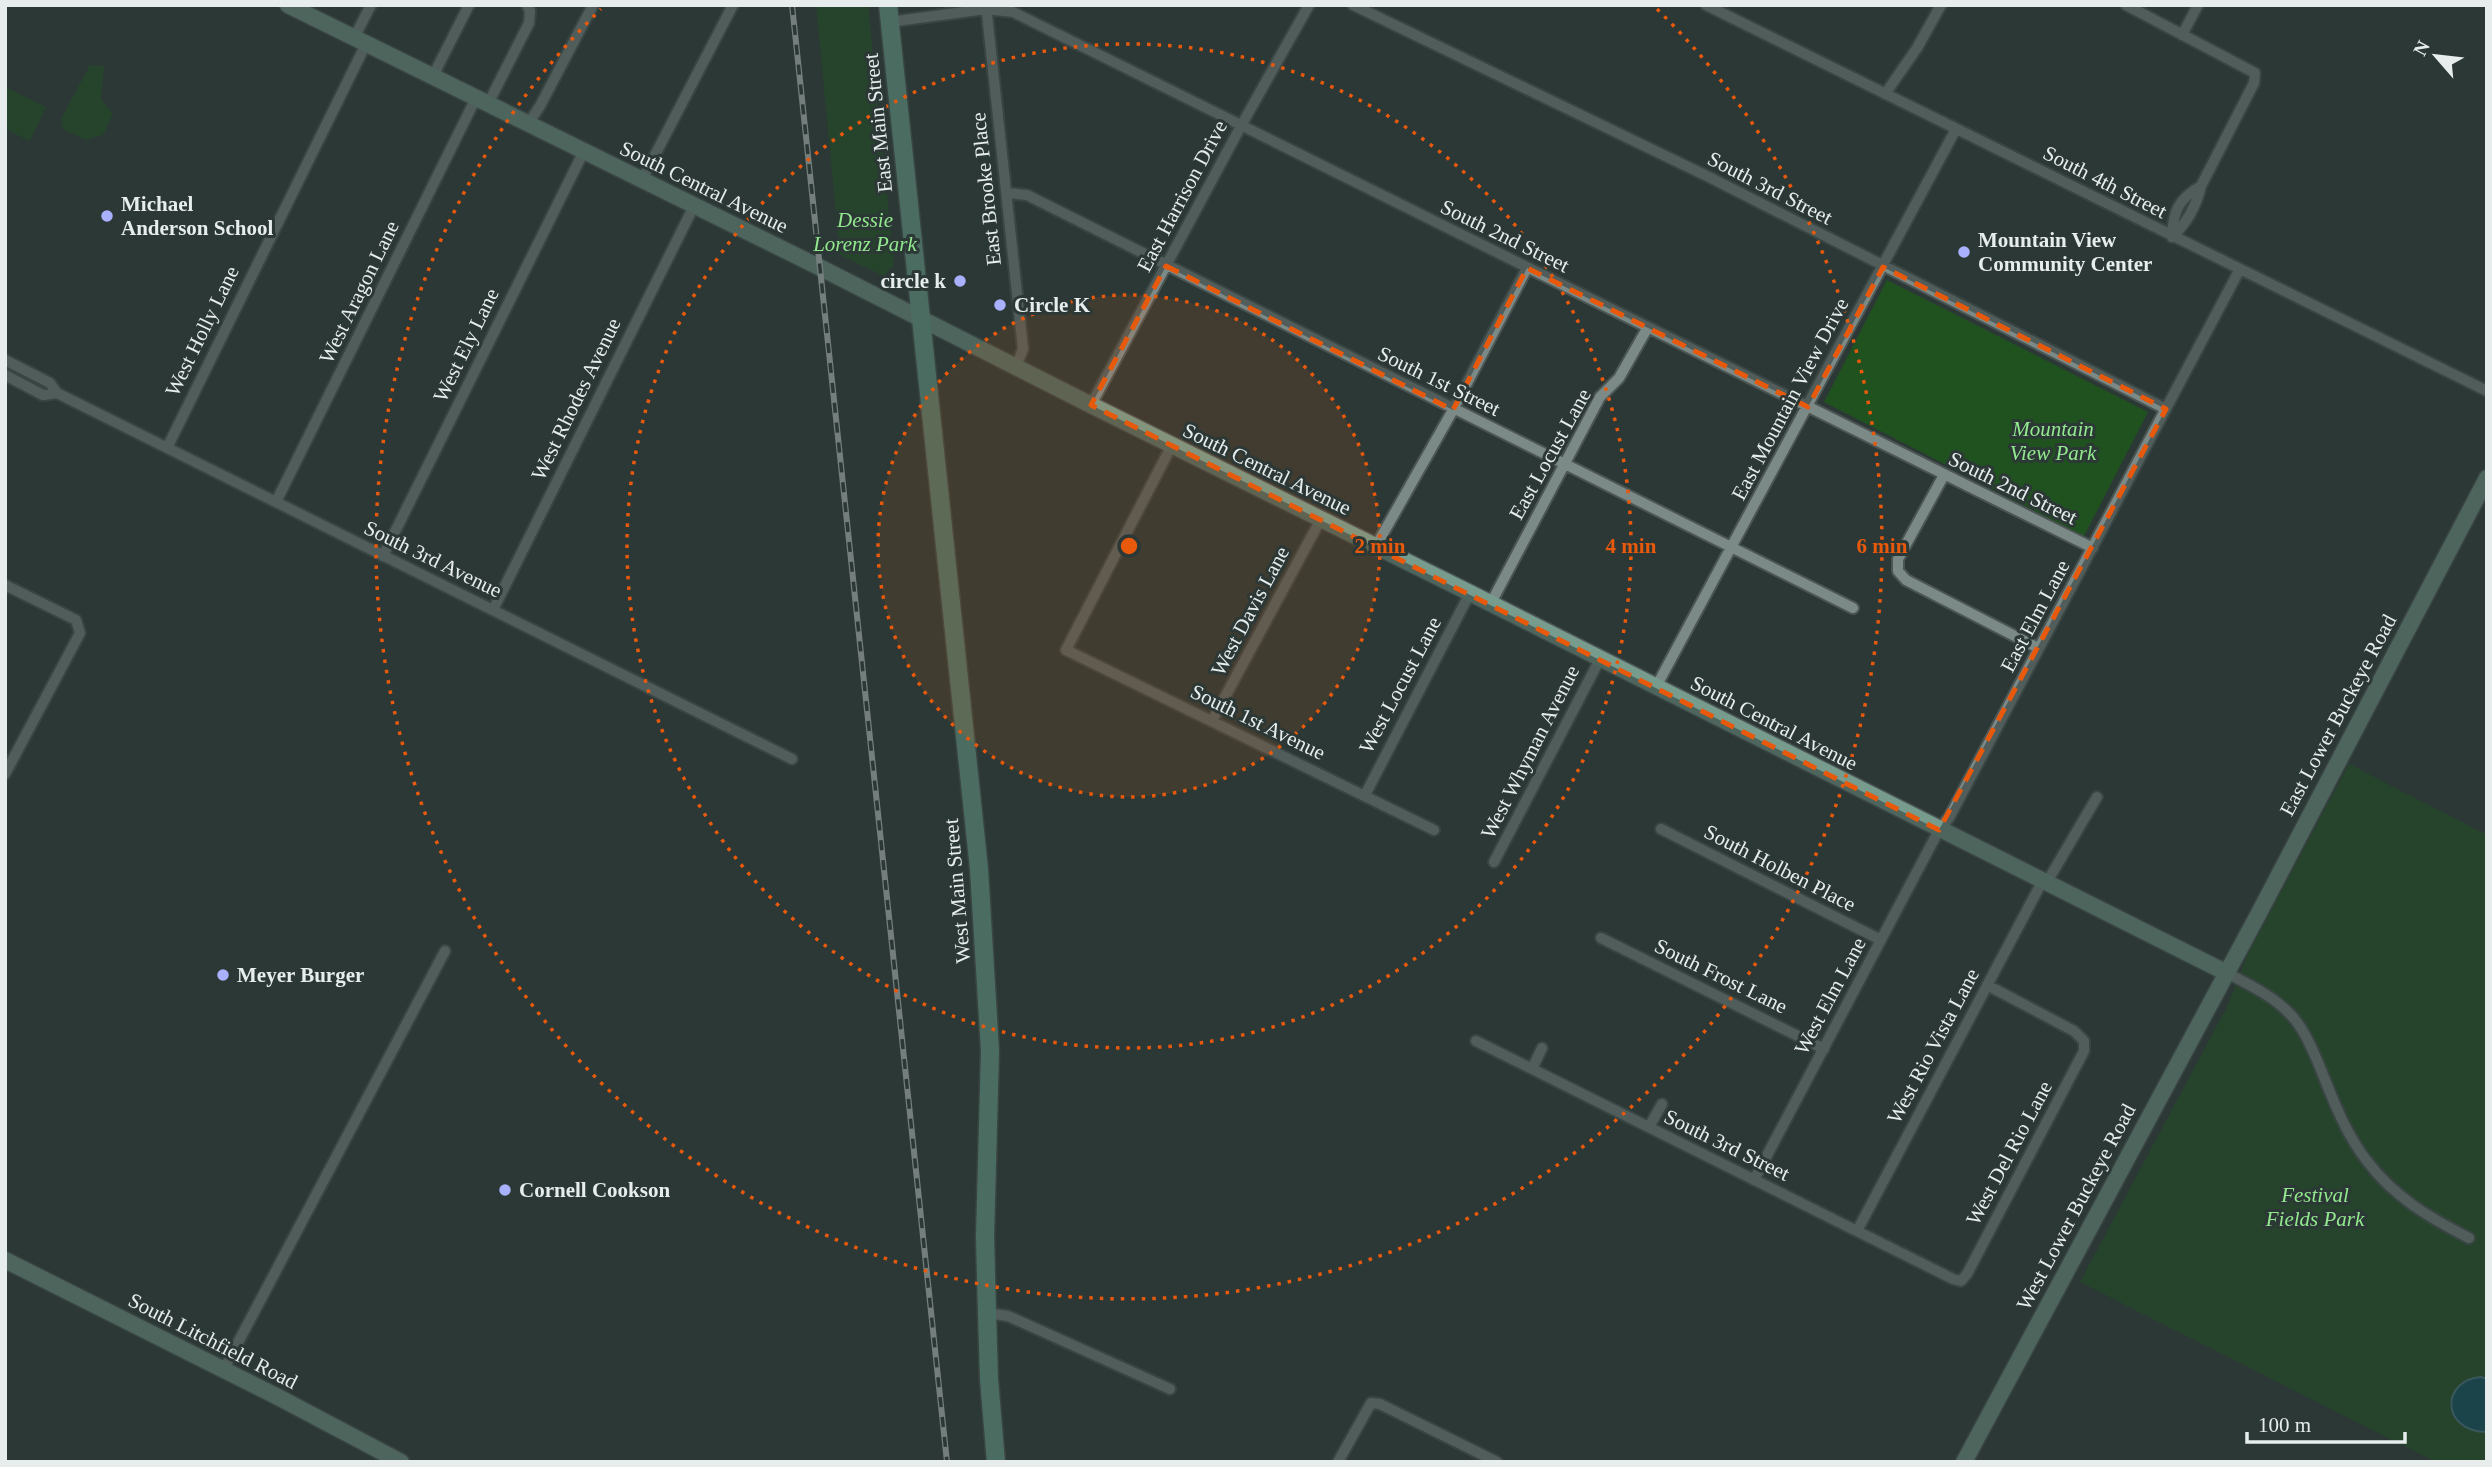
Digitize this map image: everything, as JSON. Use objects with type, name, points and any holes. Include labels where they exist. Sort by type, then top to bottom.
[{"type":"main road","name":"East Main Street","points":[[889,13],[922,319]]},
{"type":"main road","name":"West Main Street","points":[[922,319],[986,958],[990,1051],[985,1237],[989,1380],[996,1462]]},
{"type":"street","name":"South Central Avenue","points":[[288,5],[1491,603],[2227,973]]},
{"type":"street","name":"West Holly Lane","points":[[167,448],[360,41],[371,5]]},
{"type":"street","points":[[433,76],[469,5]]},
{"type":"street","name":"West Aragon Lane","points":[[276,502],[482,101],[529,23],[530,11],[527,5]]},
{"type":"street","points":[[528,124],[593,5]]},
{"type":"street","points":[[642,180],[733,5]]},
{"type":"street","name":"East Harrison Drive","points":[[1091,405],[1309,5]]},
{"type":"street","name":"South 3rd Street","points":[[1353,5],[1711,178],[2166,409]]},
{"type":"street","name":"South 4th Street","points":[[1706,5],[2487,391]]},
{"type":"street","points":[[1885,94],[1917,48],[1941,5]]},
{"type":"street","points":[[2126,5],[2255,72],[2255,83],[2200,186],[2197,201],[2184,226],[2172,237]]},
{"type":"street","points":[[2182,35],[2198,5]]},
{"type":"street","name":"South 2nd Street","points":[[889,13],[986,7],[1013,12],[2093,548]]},
{"type":"street","name":"East Brooke Place","points":[[986,7],[1023,349],[1016,367]]},
{"type":"street","name":"East Mountain View Drive","points":[[1656,687],[1956,128]]},
{"type":"street","name":"West Ely Lane","points":[[383,555],[583,151]]},
{"type":"street","name":"South 1st Street","points":[[1007,193],[1027,195],[1853,608]]},
{"type":"street","name":"West Rhodes Avenue","points":[[493,610],[694,206]]},
{"type":"street","points":[[1376,546],[1454,410],[1527,268]]},
{"type":"street","name":"East Elm Lane","points":[[1939,830],[1949,818],[2240,269]]},
{"type":"street","name":"East Locust Lane","points":[[1491,603],[1600,397],[1619,378],[1648,327]]},
{"type":"street","name":"South 3rd Avenue","points":[[5,360],[50,383],[57,393],[792,759]]},
{"type":"street","name":"South 3rd Avenue","points":[[5,375],[43,394],[57,393]]},
{"type":"street","name":"South 1st Avenue","points":[[1172,445],[1066,650],[1434,830]]},
{"type":"street","points":[[1944,475],[1898,559],[1898,572],[1906,580],[2038,648]]},
{"type":"street","name":"East Lower Buckeye Road","points":[[2227,973],[2487,478]]},
{"type":"street","name":"West Davis Lane","points":[[1212,721],[1321,519]]},
{"type":"street","points":[[5,585],[76,620],[80,633],[5,774]]},
{"type":"street","name":"West Locust Lane","points":[[1365,795],[1470,593]]},
{"type":"street","name":"West Whyman Avenue","points":[[1494,862],[1600,659]]},
{"type":"street","name":"West Rio Vista Lane","points":[[1857,1231],[1987,985],[2045,881],[2097,797]]},
{"type":"street","name":"South Holben Place","points":[[1661,830],[1881,940]]},
{"type":"street","name":"West Elm Lane","points":[[1754,1180],[1939,830]]},
{"type":"street","name":"South Frost Lane","points":[[1601,938],[1825,1049]]},
{"type":"street","points":[[224,1369],[445,951]]},
{"type":"street","points":[[2227,973],[2272,999],[2291,1015],[2308,1040],[2355,1145],[2378,1174],[2422,1213],[2469,1238]]},
{"type":"street","name":"West Lower Buckeye Road","points":[[1964,1462],[2227,973]]},
{"type":"street","name":"West Del Rio Lane","points":[[1961,1280],[2084,1051],[2084,1041],[2074,1031],[1987,985]]},
{"type":"street","name":"South 3rd Street","points":[[1476,1041],[1953,1279],[1961,1280]]},
{"type":"street","points":[[1532,1069],[1542,1048]]},
{"type":"street","points":[[1649,1127],[1662,1104]]},
{"type":"street","name":"South Litchfield Road","points":[[5,1260],[224,1369],[401,1462]]},
{"type":"street","points":[[987,1313],[1008,1316],[1170,1389]]},
{"type":"street","points":[[1338,1462],[1371,1403],[1380,1404],[1497,1462]]},
{"type":"highlighted area","points":[[1166,266],[1453,410],[1527,268],[1808,407],[1883,267],[2166,409],[1939,830],[1091,405]]},
{"type":"green space","name":"Dessie Lorenz Park","points":[[816,5],[868,5],[894,265],[884,276],[840,255]]},
{"type":"green space","points":[[90,65],[104,66],[101,99],[113,114],[103,135],[85,140],[63,129],[61,119]]},
{"type":"green space","points":[[7,88],[46,107],[30,141],[5,129]]},
{"type":"green space","name":"Mountain View Park","points":[[1887,280],[2148,412],[2084,536],[1824,402]]},
{"type":"green space","name":"Festival Fields Park","points":[[2349,764],[2487,835],[2487,1462],[2436,1462],[2080,1282],[2228,1005],[2248,954]]},
{"type":"water","points":[[2481,1377],[2487,1379],[2487,1432],[2461,1423],[2454,1415],[2451,1405],[2458,1387],[2468,1380]]},
{"type":"railway","points":[[792,5],[947,1462]]},
{"type":"place","name":"Michael Anderson School","points":[[107,216]]},
{"type":"place","name":"Mountain View Community Center","points":[[1964,252]]},
{"type":"place","name":"circle k","points":[[960,281]]},
{"type":"place","name":"Circle K","points":[[1000,305]]},
{"type":"place","name":"Meyer Burger","points":[[223,975]]},
{"type":"place","name":"Cornell Cookson","points":[[505,1190]]}]
